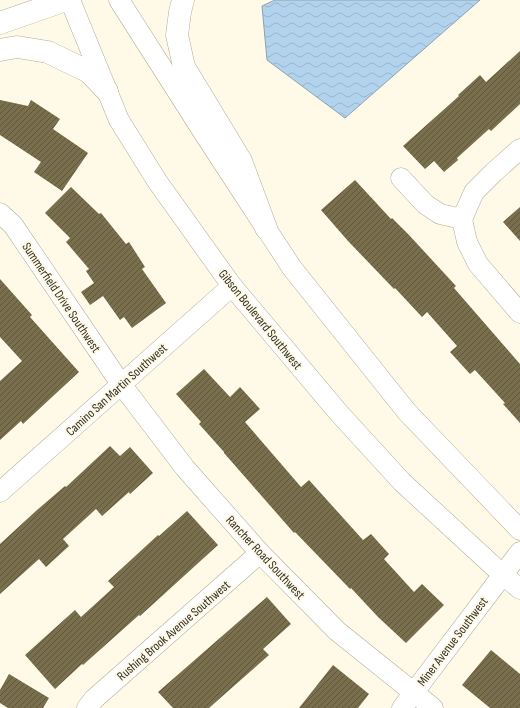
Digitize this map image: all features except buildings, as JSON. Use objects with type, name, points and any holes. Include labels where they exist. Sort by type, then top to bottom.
[{"type":"main road","points":[[0,23],[66,0]]},
{"type":"main road","points":[[183,0],[177,35],[184,67],[241,161],[266,228]]},
{"type":"main road","points":[[0,50],[17,47],[48,52],[89,72],[107,91]]},
{"type":"street","name":"Gibson Boulevard Southwest","points":[[70,0],[119,120],[157,181],[232,286],[338,412],[402,482],[503,575],[520,588]]},
{"type":"street","points":[[119,0],[292,268],[407,412],[520,530]]},
{"type":"street","points":[[520,149],[474,192],[462,219],[467,242],[478,264],[520,312]]},
{"type":"street","points":[[401,178],[425,204],[440,214],[462,219]]},
{"type":"street","name":"Summerfield Drive Southwest","points":[[0,213],[13,225],[121,384]]},
{"type":"street","name":"Camino San Martin Southwest","points":[[0,492],[232,286]]},
{"type":"street","name":"Rancher Road Southwest","points":[[121,384],[185,468],[260,553],[407,700],[433,708]]},
{"type":"street","name":"Miner Avenue Southwest","points":[[407,700],[520,552]]},
{"type":"street","name":"Rushing Brook Avenue Southwest","points":[[87,708],[94,699],[260,553]]},
{"type":"water","points":[[275,0],[480,0],[345,118],[267,60],[262,6]]}]
